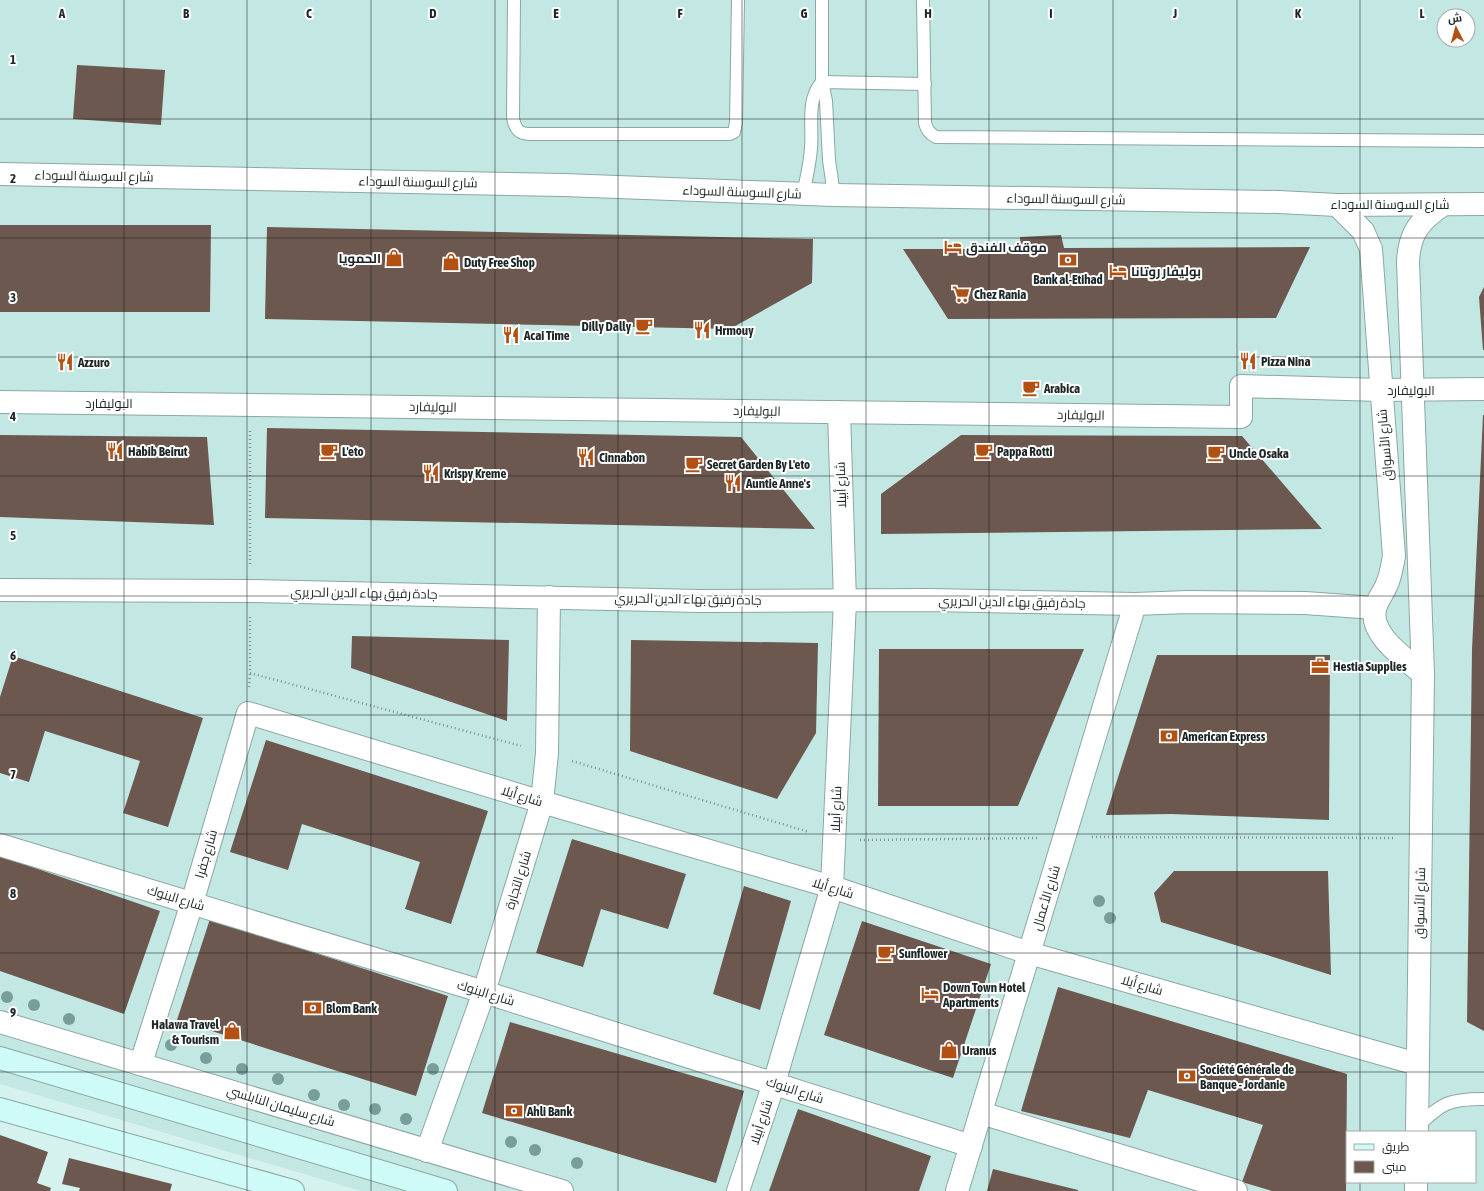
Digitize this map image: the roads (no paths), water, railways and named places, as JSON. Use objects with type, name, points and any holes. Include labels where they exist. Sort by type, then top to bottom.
[{"type":"main road","points":[[0,1058],[446,1191]]},
{"type":"main road","points":[[0,1109],[293,1191]]},
{"type":"street","name":"شارع السوسنة السوداء","points":[[0,174],[564,185],[803,195],[1279,202],[1337,205],[1484,204]]},
{"type":"street","name":"شارع الأسواق","points":[[1417,1130],[1423,674],[1408,251],[1418,226],[1444,204]]},
{"type":"street","name":"شارع الأسواق","points":[[1337,205],[1363,230],[1370,249],[1394,556],[1388,582],[1375,608]]},
{"type":"street","name":"البوليفارد","points":[[0,402],[1241,417],[1242,386],[1380,390],[1484,389]]},
{"type":"street","name":"شارع أبيلا","points":[[738,1191],[774,1083],[832,887],[845,601],[839,412]]},
{"type":"street","name":"جادة رفيق بهاء الدين الحريري","points":[[0,590],[250,591],[700,601],[930,600],[1135,604],[1188,602],[1305,603],[1375,608]]},
{"type":"street","name":"شارع التجارة","points":[[427,1151],[484,992],[542,802],[547,753],[549,597]]},
{"type":"street","name":"شارع الأعمال","points":[[957,1191],[1135,604]]},
{"type":"street","points":[[1375,608],[1375,618],[1378,630],[1384,639],[1423,674]]},
{"type":"street","name":"شارع أيلا","points":[[248,713],[542,802],[832,887],[1029,953],[1417,1064]]},
{"type":"street","name":"شارع جفرا","points":[[141,1063],[192,903],[248,713]]},
{"type":"street","name":"شارع البنوك","points":[[0,845],[484,992],[971,1146]]},
{"type":"street","name":"شارع سليمان النابلسي","points":[[0,1022],[141,1063],[562,1191]]},
{"type":"street","points":[[981,1114],[1236,1191]]},
{"type":"lane","points":[[514,0],[513,118],[518,131],[523,134],[730,134],[734,132],[736,128],[738,0]]},
{"type":"lane","points":[[822,0],[822,82],[826,101],[829,160],[834,195]]},
{"type":"lane","points":[[923,0],[926,129],[930,134],[942,138],[1484,141]]},
{"type":"lane","points":[[803,195],[812,147],[813,99],[817,87],[822,82],[925,84]]},
{"type":"lane","points":[[1417,1130],[1433,1112],[1447,1102],[1468,1099],[1484,1099]]},
{"type":"place","name":"موقف الفندق","points":[[953,247]]},
{"type":"place","name":"الحمويا","points":[[394,258]]},
{"type":"place","name":"Bank al-Etihad","points":[[1068,260]]},
{"type":"place","name":"Duty Free Shop","points":[[451,262]]},
{"type":"place","name":"بوليفار روتانا","points":[[1118,271]]},
{"type":"place","name":"Chez Rania","points":[[961,294]]},
{"type":"place","name":"Dilly Dally","points":[[644,326]]},
{"type":"place","name":"Hrmouy","points":[[702,330]]},
{"type":"place","name":"Acai Time","points":[[511,335]]},
{"type":"place","name":"Pizza Nina","points":[[1248,361]]},
{"type":"place","name":"Azzuro","points":[[65,362]]},
{"type":"place","name":"Arabica","points":[[1031,388]]},
{"type":"place","name":"Habib Beirut","points":[[115,451]]},
{"type":"place","name":"L'eto","points":[[329,451]]},
{"type":"place","name":"Pappa Rotti","points":[[984,451]]},
{"type":"place","name":"Uncle Osaka","points":[[1216,453]]},
{"type":"place","name":"Cinnabon","points":[[586,457]]},
{"type":"place","name":"Secret Garden By L'eto","points":[[694,464]]},
{"type":"place","name":"Krispy Kreme","points":[[431,473]]},
{"type":"place","name":"Auntie Anne's","points":[[733,483]]},
{"type":"place","name":"Hestia Supplies","points":[[1320,666]]},
{"type":"place","name":"American Express","points":[[1169,736]]},
{"type":"place","name":"Sunflower","points":[[886,953]]},
{"type":"place","name":"Down Town Hotel Apartments","points":[[930,994]]},
{"type":"place","name":"Blom Bank","points":[[313,1008]]},
{"type":"place","name":"Halawa Travel & Tourism","points":[[232,1031]]},
{"type":"place","name":"Uranus","points":[[949,1050]]},
{"type":"place","name":"Société Générale de Banque - Jordanie","points":[[1187,1076]]},
{"type":"place","name":"Ahli Bank","points":[[514,1111]]}]
